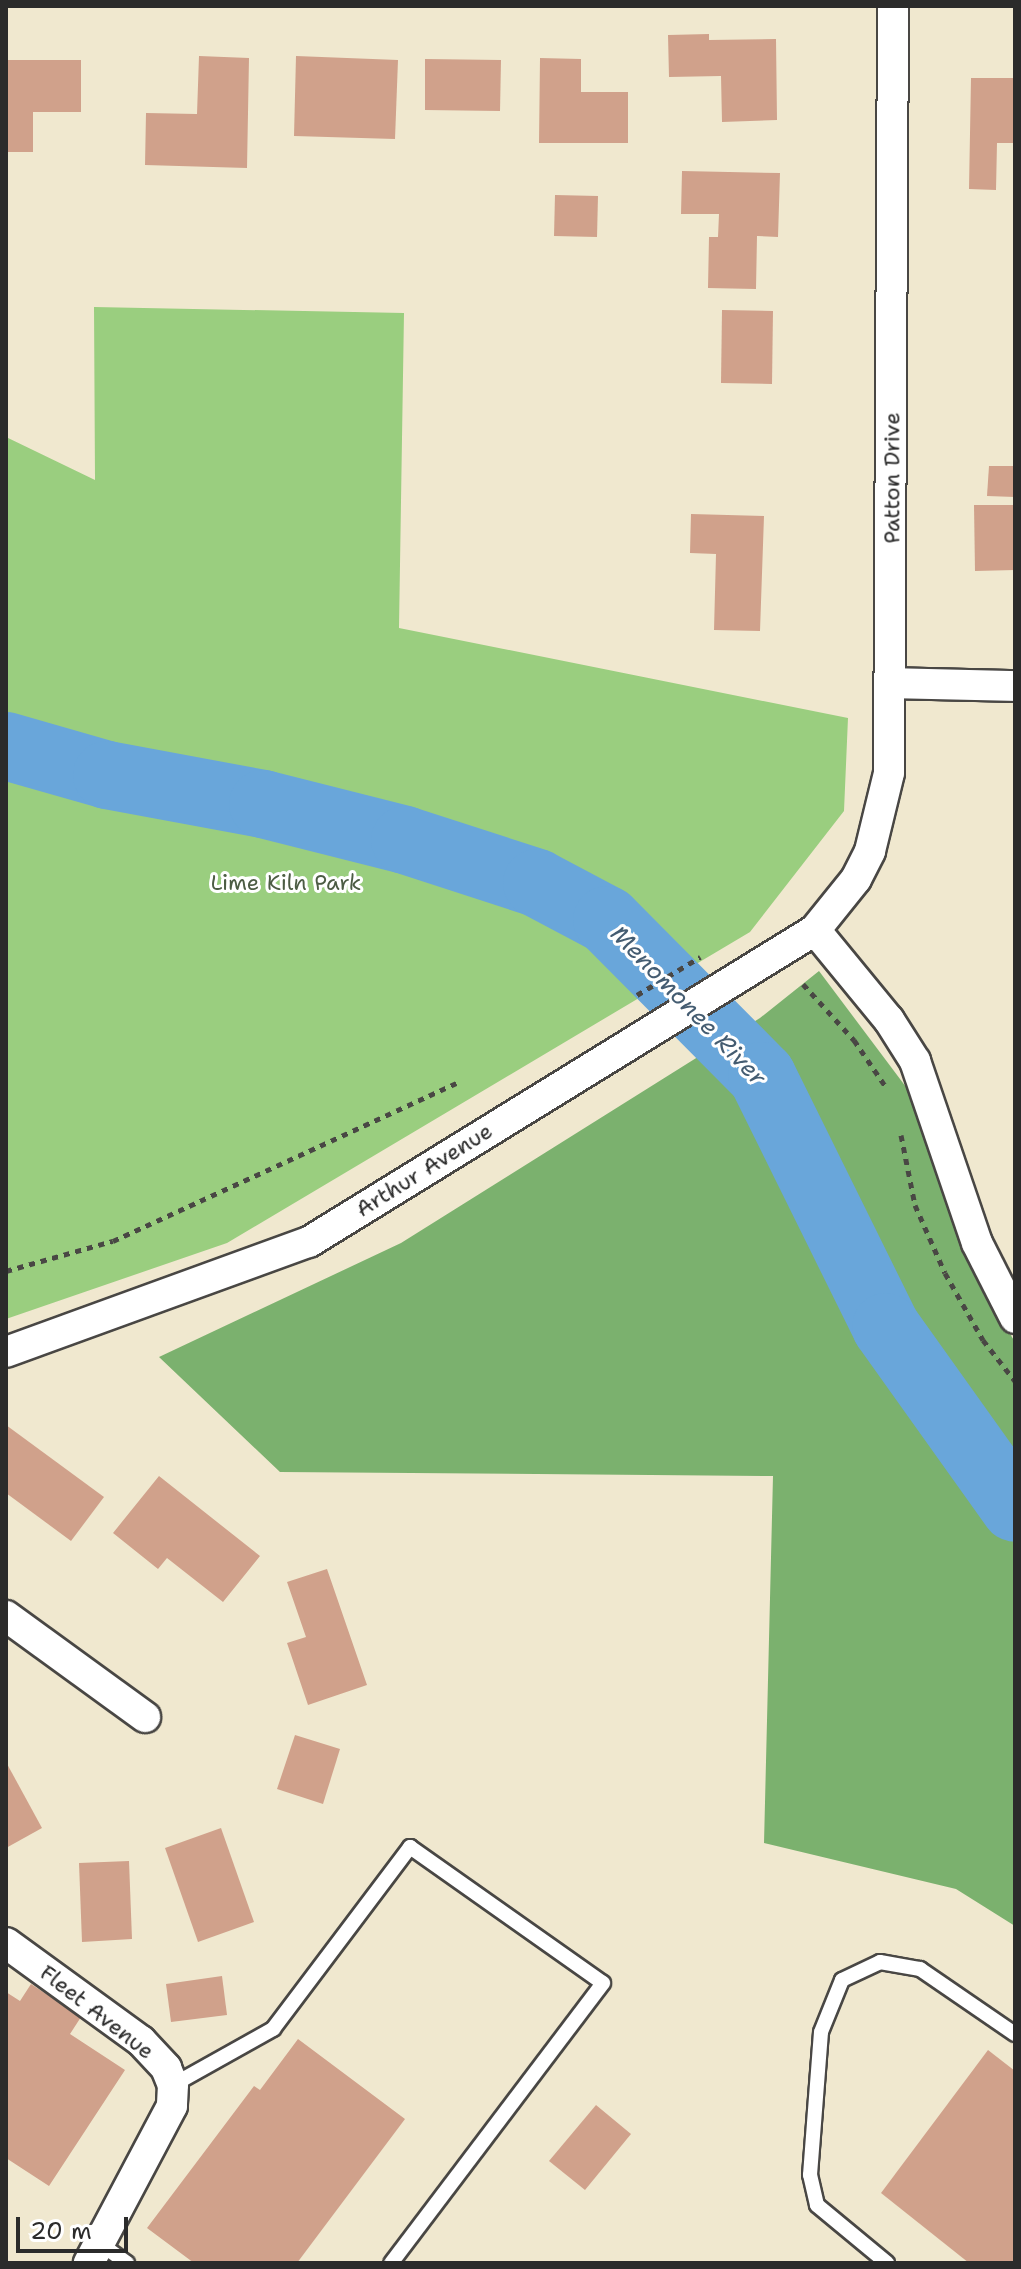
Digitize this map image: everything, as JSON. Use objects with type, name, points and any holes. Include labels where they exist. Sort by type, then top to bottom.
[{"type":"street","name":"Patton Drive","points":[[815,930],[856,879],[874,839],[889,773],[892,683],[893,6]]},
{"type":"street","points":[[892,683],[1015,686]]},
{"type":"street","points":[[815,930],[889,1020],[915,1061],[977,1243],[1015,1318]]},
{"type":"street","name":"Arthur Avenue","points":[[6,1352],[309,1242],[654,1026],[815,930]]},
{"type":"street","points":[[6,1616],[145,1717]]},
{"type":"street","name":"Fleet Avenue","points":[[6,1943],[141,2041],[173,2085]]},
{"type":"street","points":[[93,2252],[158,2136],[172,2106],[173,2085]]},
{"type":"lane","points":[[173,2085],[273,2029],[410,1847],[603,1983],[391,2263]]},
{"type":"lane","points":[[887,2263],[817,2205],[810,2175],[821,2032],[842,1980],[880,1962],[920,1969],[1015,2034]]},
{"type":"lane","points":[[93,2252],[127,2263]]},
{"type":"path","points":[[637,995],[700,957]]},
{"type":"path","points":[[803,984],[854,1040],[887,1089]]},
{"type":"path","points":[[6,1271],[113,1241],[456,1083]]},
{"type":"path","points":[[899,1118],[915,1205],[933,1246],[983,1340],[1015,1381]]},
{"type":"green space","name":"Lime Kiln Park","points":[[94,307],[404,313],[399,628],[848,718],[844,811],[750,932],[227,1243],[6,1319],[6,437],[95,480]]},
{"type":"green space","points":[[819,971],[921,1107],[979,1283],[1015,1342],[1015,1926],[956,1889],[764,1843],[773,1476],[280,1472],[159,1357],[401,1243],[760,1018]]},
{"type":"building","points":[[709,34],[709,40],[776,39],[777,120],[722,122],[721,76],[669,77],[668,35]]},
{"type":"building","points":[[199,56],[249,58],[247,168],[145,165],[146,113],[197,114]]},
{"type":"building","points":[[296,56],[398,60],[395,139],[294,136]]},
{"type":"building","points":[[540,58],[581,59],[581,92],[628,92],[628,143],[539,143]]},
{"type":"building","points":[[425,59],[501,60],[500,111],[425,110]]},
{"type":"building","points":[[6,60],[81,60],[81,112],[33,112],[33,152],[6,152]]},
{"type":"building","points":[[971,78],[1015,78],[1015,143],[997,143],[996,190],[969,189]]},
{"type":"building","points":[[682,171],[780,173],[778,237],[757,236],[756,289],[708,288],[709,237],[718,237],[719,214],[681,214]]},
{"type":"building","points":[[555,195],[598,196],[597,237],[554,236]]},
{"type":"building","points":[[722,310],[773,311],[772,384],[721,383]]},
{"type":"building","points":[[989,466],[1015,466],[1015,497],[987,496]]},
{"type":"building","points":[[974,505],[1015,505],[1015,570],[975,571]]},
{"type":"building","points":[[691,514],[764,516],[760,631],[714,630],[716,554],[690,553]]},
{"type":"building","points":[[6,1425],[104,1497],[71,1541],[6,1493]]},
{"type":"building","points":[[159,1476],[260,1556],[223,1602],[167,1558],[158,1569],[113,1533]]},
{"type":"building","points":[[327,1569],[367,1685],[308,1705],[287,1643],[306,1637],[287,1582]]},
{"type":"building","points":[[295,1735],[340,1749],[323,1804],[277,1789]]},
{"type":"building","points":[[6,1762],[42,1828],[6,1848]]},
{"type":"building","points":[[221,1828],[254,1922],[198,1942],[165,1848]]},
{"type":"building","points":[[129,1861],[132,1939],[82,1942],[79,1863]]},
{"type":"building","points":[[222,1976],[227,2015],[171,2022],[166,1984]]},
{"type":"building","points":[[31,1984],[81,2017],[70,2034],[125,2070],[49,2186],[6,2158],[6,1992],[20,2001]]},
{"type":"building","points":[[298,2039],[405,2119],[297,2263],[194,2263],[147,2228],[254,2086],[260,2090]]},
{"type":"building","points":[[988,2050],[1015,2071],[1015,2263],[969,2263],[881,2193]]},
{"type":"building","points":[[596,2105],[631,2134],[585,2190],[549,2161]]},
{"type":"waterway","name":"Menomonee River","points":[[6,746],[107,775],[263,804],[405,840],[537,883],[607,920],[762,1076],[886,1327],[1015,1508]]}]
